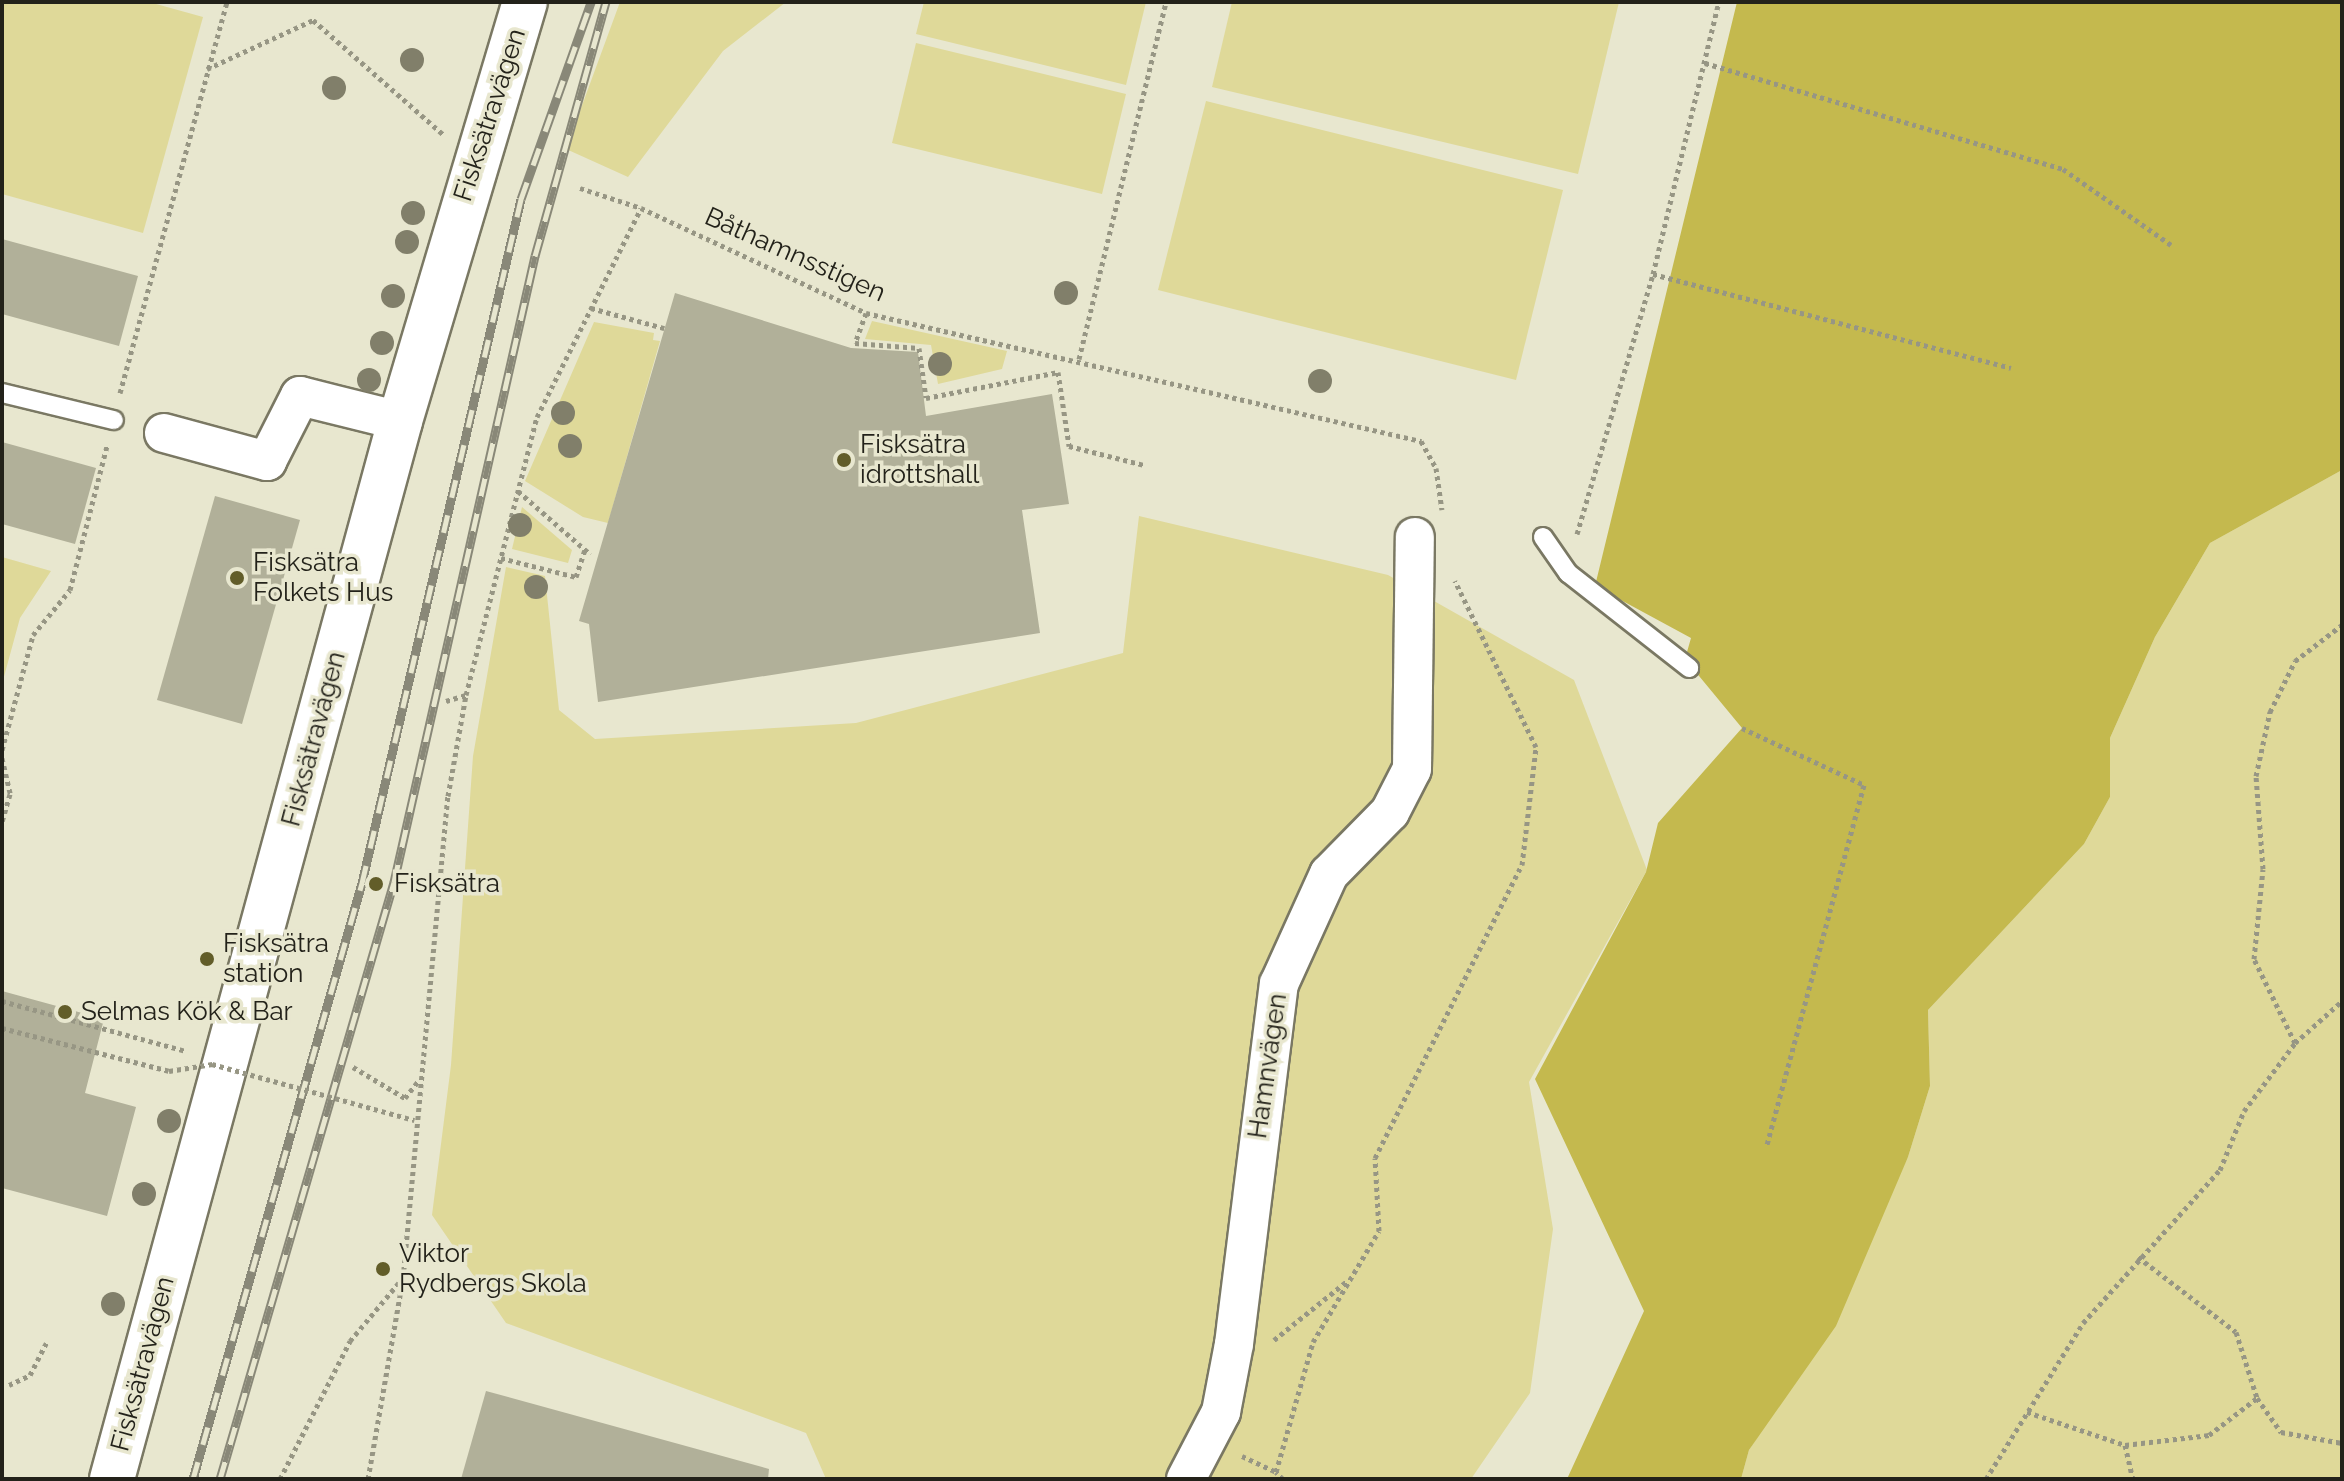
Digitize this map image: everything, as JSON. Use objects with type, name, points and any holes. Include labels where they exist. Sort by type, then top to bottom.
[{"type":"street","name":"Fisksätravägen","points":[[112,1479],[400,421],[525,2]]},
{"type":"street","points":[[164,433],[267,461],[300,396],[400,421]]},
{"type":"street","name":"Hamnvägen","points":[[1186,1479],[1221,1412],[1229,1370],[1279,984],[1329,874],[1390,812],[1412,769],[1429,528]]},
{"type":"lane","points":[[2,393],[114,420]]},
{"type":"lane","points":[[1543,537],[1568,573],[1689,668]]},
{"type":"path","points":[[2,750],[33,635],[70,590],[206,69],[227,2]]},
{"type":"path","points":[[1079,359],[1166,2]]},
{"type":"path","points":[[1573,546],[1616,409],[1653,274],[1719,2]]},
{"type":"path","points":[[206,69],[313,20],[457,147]]},
{"type":"path","points":[[1705,63],[2063,169],[2171,245]]},
{"type":"path","name":"Båthamnsstigen","points":[[580,188],[641,208],[866,313],[1079,359],[1421,441],[1436,468],[1429,528]]},
{"type":"path","points":[[368,1479],[403,1279],[414,1120],[448,796],[466,695],[537,417],[641,208]]},
{"type":"path","points":[[1653,274],[2011,368]]},
{"type":"path","points":[[591,308],[664,328]]},
{"type":"path","points":[[866,313],[855,343],[919,348],[926,398],[1058,372],[1069,446],[1144,465]]},
{"type":"path","points":[[501,558],[576,577],[588,552],[518,491]]},
{"type":"path","points":[[1283,1479],[1276,1472],[1313,1342],[1379,1231],[1375,1158],[1522,865],[1536,747],[1450,572]]},
{"type":"path","points":[[2295,1043],[2254,959],[2263,869],[2256,776],[2270,712],[2295,661],[2342,625]]},
{"type":"path","points":[[446,701],[466,695]]},
{"type":"path","points":[[1742,728],[1864,785],[1766,1147]]},
{"type":"path","points":[[2,758],[10,794],[2,822]]},
{"type":"path","points":[[2,1001],[176,1047],[212,1064],[414,1120]]},
{"type":"path","points":[[1986,1479],[2083,1323],[2138,1257],[2220,1170],[2244,1111],[2295,1043],[2342,1001]]},
{"type":"path","points":[[2,1028],[169,1071],[212,1064]]},
{"type":"path","points":[[353,1067],[405,1098],[419,1080]]},
{"type":"path","points":[[2138,1257],[2236,1332],[2257,1398],[2281,1432],[2342,1443]]},
{"type":"path","points":[[1229,1370],[1351,1278]]},
{"type":"path","points":[[280,1479],[350,1341],[403,1279]]},
{"type":"path","points":[[9,1385],[30,1375],[46,1343]]},
{"type":"path","points":[[2027,1412],[2125,1445],[2209,1435],[2257,1398]]},
{"type":"path","points":[[2125,1445],[2133,1479]]},
{"type":"shaded area","points":[[2,2],[149,2],[203,17],[143,233],[2,194]]},
{"type":"shaded area","points":[[620,2],[786,2],[723,51],[628,177],[566,149]]},
{"type":"shaded area","points":[[924,2],[1146,2],[1126,85],[916,34]]},
{"type":"shaded area","points":[[1232,2],[1619,2],[1578,174],[1212,87]]},
{"type":"shaded area","points":[[1737,2],[2342,2],[2342,470],[2210,543],[2155,637],[2110,738],[2110,797],[2084,844],[1928,1010],[1930,1086],[1908,1157],[1836,1326],[1749,1450],[1741,1479],[1567,1479],[1644,1311],[1535,1079],[1646,872],[1658,823],[1742,728],[1685,659],[1691,638],[1595,586]]},
{"type":"shaded area","points":[[916,43],[1126,94],[1102,194],[892,143]]},
{"type":"shaded area","points":[[1206,101],[1563,190],[1516,380],[1158,290]]},
{"type":"shaded area","points":[[872,321],[1007,351],[1002,369],[938,384],[931,345],[865,339]]},
{"type":"shaded area","points":[[594,322],[654,333],[653,340],[660,341],[608,523],[583,517],[525,481]]},
{"type":"shaded area","points":[[2342,470],[2342,1479],[1741,1479],[1749,1450],[1785,1394],[1908,1157],[1930,1086],[1928,1010],[2084,844],[2110,797],[2110,738],[2155,637],[2210,543]]},
{"type":"shaded area","points":[[522,507],[572,550],[568,563],[512,549]]},
{"type":"shaded area","points":[[1139,516],[1388,575],[1574,680],[1647,870],[1529,1082],[1553,1229],[1530,1393],[1471,1479],[826,1479],[806,1433],[506,1323],[432,1215],[451,1065],[473,756],[506,567],[545,576],[559,710],[595,739],[856,723],[1123,653]]},
{"type":"shaded area","points":[[2,557],[51,571],[20,618],[2,684]]},
{"type":"building","points":[[2,239],[138,276],[119,346],[2,314]]},
{"type":"building","name":"Fisksätra idrottshall","points":[[675,293],[851,348],[918,352],[926,416],[1052,394],[1069,504],[1022,510],[1040,633],[598,702],[589,624],[579,621]]},
{"type":"building","points":[[2,442],[96,468],[75,544],[2,524]]},
{"type":"building","name":"Fisksätra Folkets Hus","points":[[215,496],[300,520],[242,724],[157,700]]},
{"type":"building","points":[[2,991],[104,1019],[85,1093],[136,1107],[107,1216],[2,1188]]},
{"type":"building","points":[[486,1391],[769,1469],[768,1479],[461,1479]]},
{"type":"railway","points":[[193,1479],[362,883],[521,199],[591,2]]},
{"type":"railway","points":[[220,1479],[394,882],[535,256],[606,2]]},
{"type":"place","name":"Fisksätra idrottshall","points":[[844,460]]},
{"type":"place","name":"Fisksätra Folkets Hus","points":[[237,578]]},
{"type":"place","name":"Fisksätra","points":[[376,884]]},
{"type":"place","name":"Fisksätra station","points":[[207,959]]},
{"type":"place","name":"Selmas Kök & Bar","points":[[65,1012]]},
{"type":"place","name":"Viktor Rydbergs Skola","points":[[383,1269]]}]
